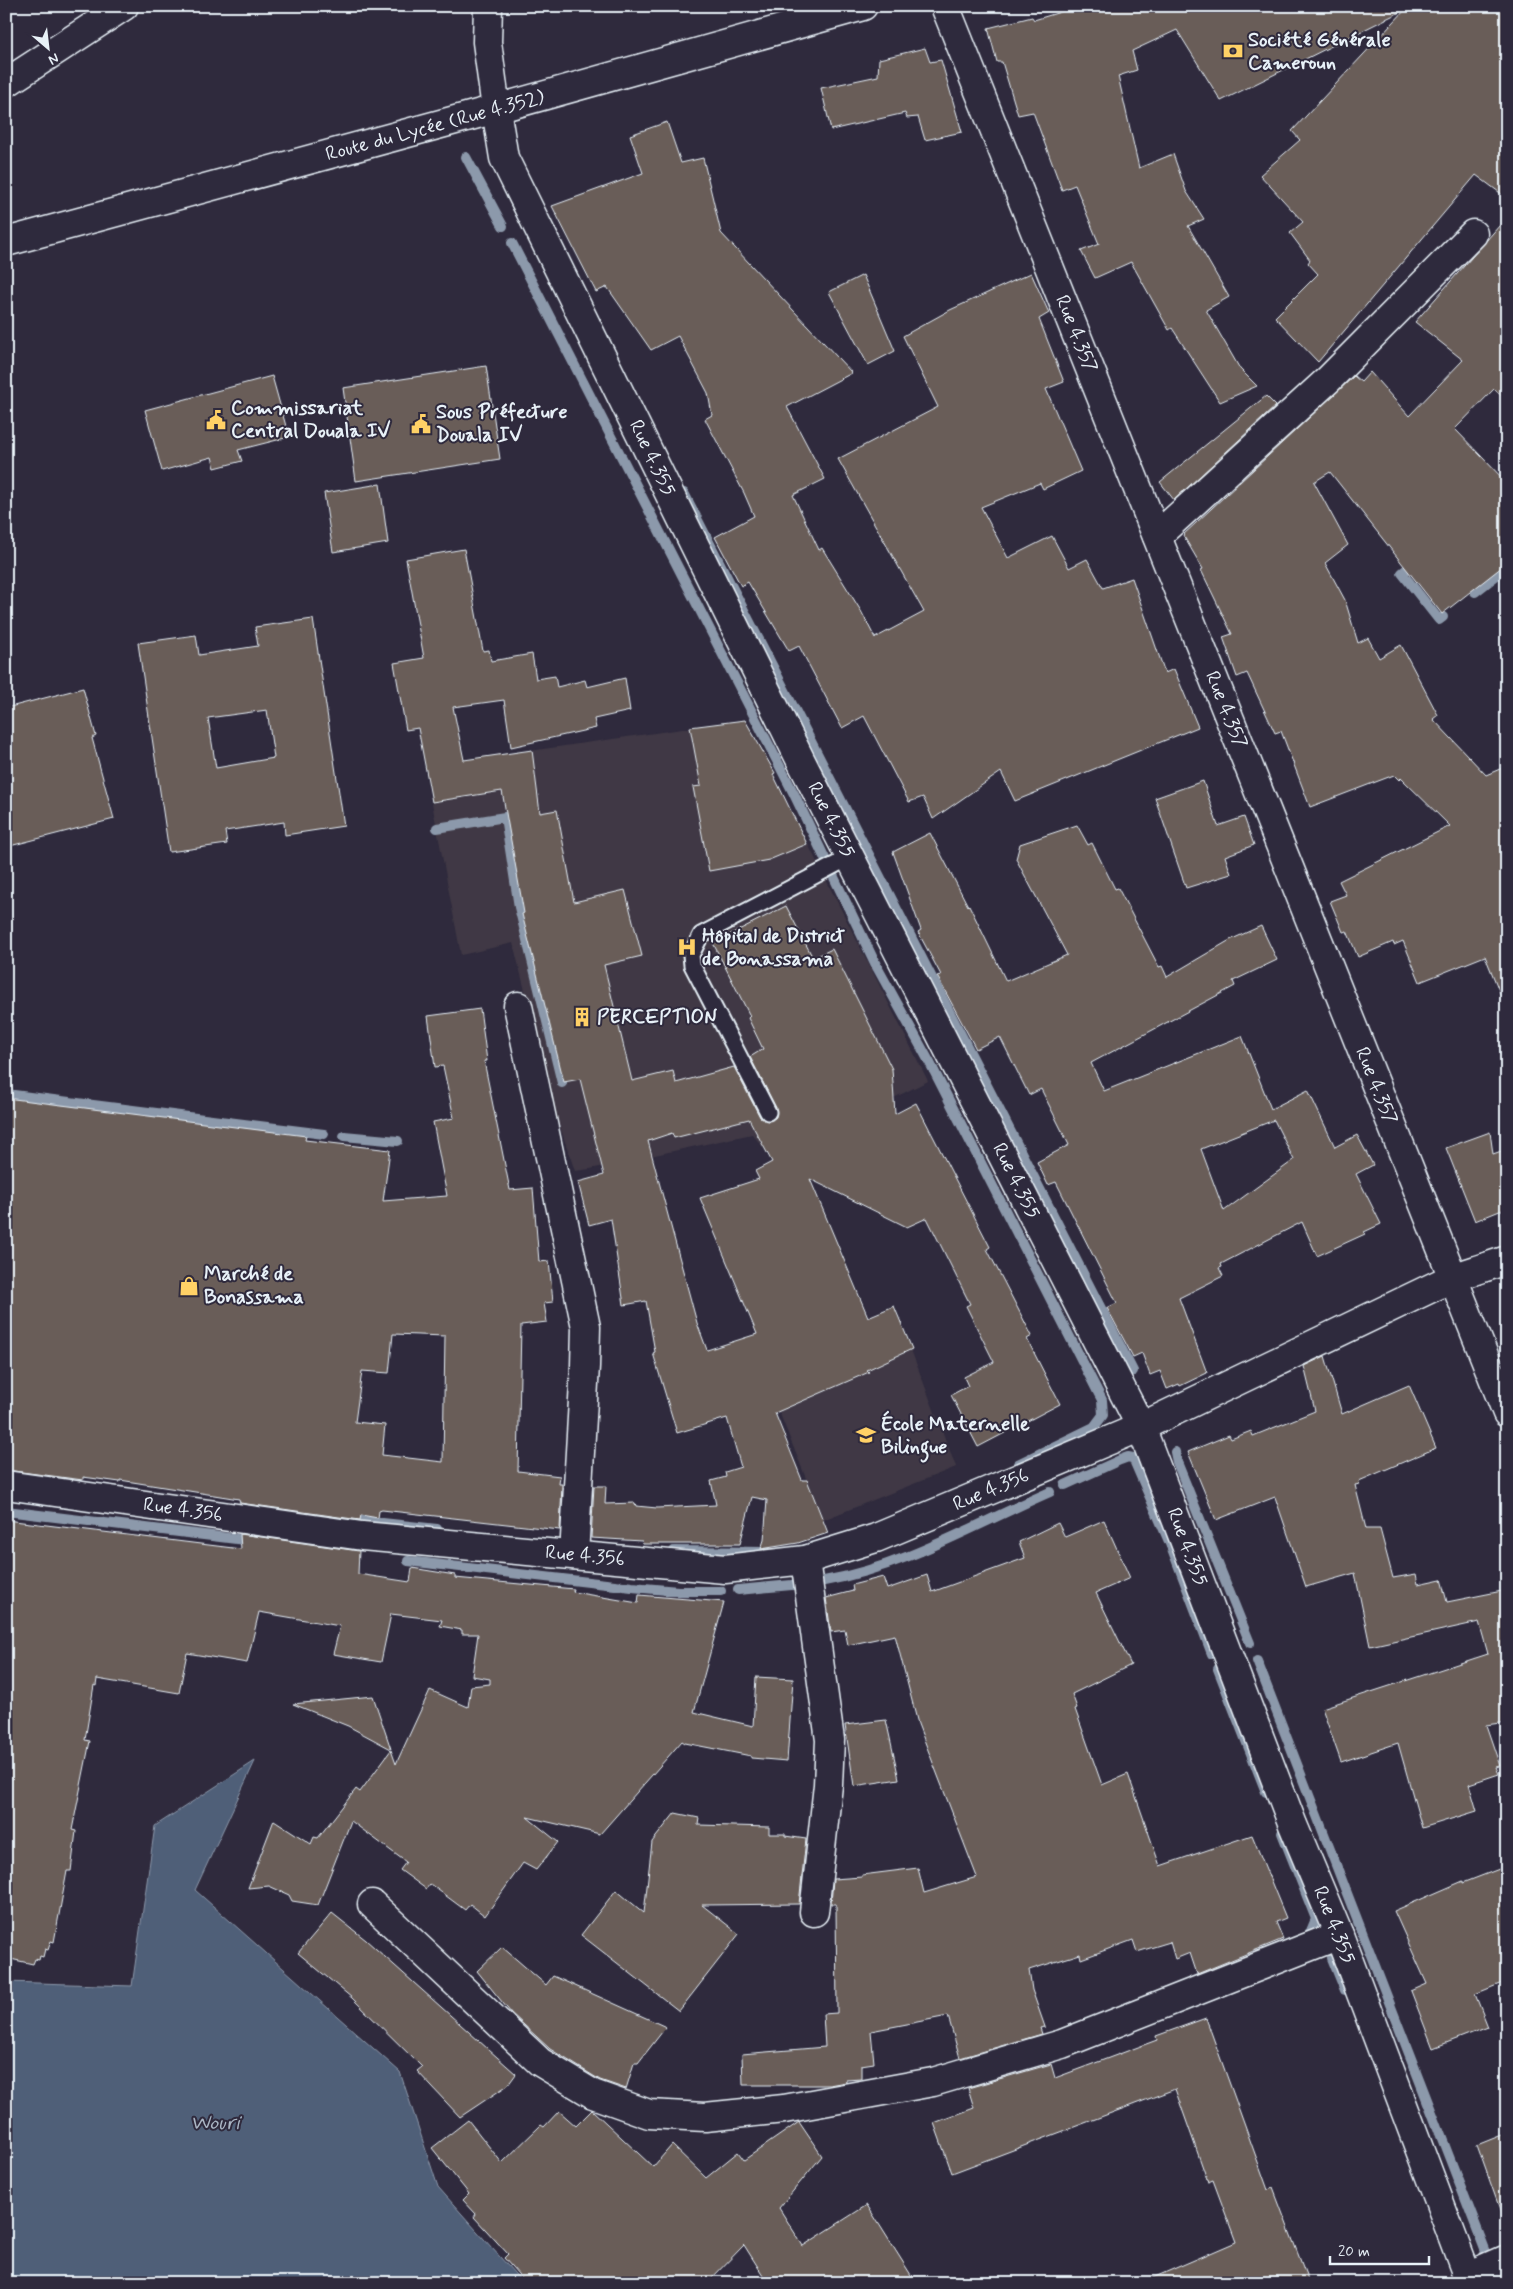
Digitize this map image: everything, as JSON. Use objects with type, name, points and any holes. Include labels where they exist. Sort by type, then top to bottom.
[{"type":"main road","points":[[6,83],[124,6]]},
{"type":"main road","points":[[466,6],[487,42]]},
{"type":"main road","points":[[487,42],[488,6]]},
{"type":"main road","name":"Route du Lycée (Rue 4.352)","points":[[6,242],[496,110],[833,10],[863,6]]},
{"type":"main road","name":"Rue 4.357","points":[[945,6],[1507,1413]]},
{"type":"main road","name":"Rue 4.355","points":[[487,42],[504,158],[850,858],[1142,1427],[1293,1825],[1339,1935],[1469,2279]]},
{"type":"main road","points":[[1157,536],[1329,379],[1472,234]]},
{"type":"main road","points":[[518,1006],[586,1327],[574,1555]]},
{"type":"main road","name":"Rue 4.356","points":[[6,1485],[362,1536],[725,1569],[805,1560],[876,1538],[1142,1427],[1452,1278],[1507,1260]]},
{"type":"main road","points":[[805,1560],[830,1740],[828,1785],[814,1912]]},
{"type":"main road","points":[[372,1904],[540,2062],[593,2094],[649,2114],[705,2117],[784,2108],[933,2082],[1062,2044],[1339,1935]]},
{"type":"main road","points":[[1469,2279],[1507,2259]]},
{"type":"lane","points":[[768,1112],[692,965],[691,955],[701,935],[850,858]]},
{"type":"shaded area","name":"Hôpital de District de Bonassama","points":[[745,720],[928,1081],[812,1138],[767,1152],[752,1134],[575,1171],[558,1121],[513,943],[461,955],[425,766]]},
{"type":"shaded area","name":"École Maternelle Bilingue","points":[[894,1306],[956,1467],[823,1520],[767,1382],[815,1340]]},
{"type":"water","name":"Wouri","points":[[255,1761],[195,1890],[400,2072],[438,2187],[523,2283],[6,2283],[6,1982],[132,1986],[155,1826]]},
{"type":"building","points":[[1080,6],[1507,6],[1507,198],[1476,175],[1318,362],[1275,317],[1318,274],[1308,263],[1310,260],[1290,233],[1303,222],[1260,175],[1300,140],[1292,131],[1406,9],[1221,101],[1177,30],[1132,51],[1137,70],[1118,76],[1139,168],[1173,154],[1186,191],[1204,219],[1188,226],[1229,297],[1206,310],[1240,369],[1257,386],[1220,402],[1172,328],[1169,330],[1131,262],[1095,278],[1081,251],[1099,244],[1075,185],[1062,190],[1033,112],[1018,115],[1002,62],[997,62],[988,28],[1032,17],[1034,20]]},
{"type":"building","points":[[925,48],[930,62],[941,60],[962,132],[925,140],[918,117],[907,118],[905,113],[831,130],[821,88],[878,76],[879,59]]},
{"type":"building","points":[[667,122],[681,163],[703,158],[721,233],[852,373],[787,407],[825,479],[793,495],[819,550],[822,548],[861,611],[875,638],[924,612],[838,459],[938,407],[903,336],[950,310],[1031,273],[1049,313],[1039,319],[1064,382],[1046,389],[1081,471],[1043,489],[1040,483],[981,507],[1008,558],[1052,536],[1069,568],[1087,559],[1103,588],[1132,578],[1165,673],[1174,669],[1198,727],[1015,801],[1001,772],[933,819],[923,797],[909,802],[864,716],[842,728],[799,646],[789,651],[748,582],[741,586],[715,537],[754,516],[705,419],[712,415],[708,393],[678,336],[651,350],[607,287],[596,292],[552,206],[643,173],[630,135]]},
{"type":"building","points":[[1507,217],[1507,401],[1494,389],[1455,429],[1507,483],[1507,563],[1442,614],[1330,472],[1314,482],[1348,545],[1325,563],[1345,600],[1358,643],[1368,638],[1379,658],[1401,645],[1438,715],[1433,719],[1486,775],[1507,766],[1506,1008],[1485,956],[1420,982],[1403,941],[1394,945],[1393,942],[1358,957],[1347,931],[1343,932],[1330,901],[1346,895],[1339,881],[1450,826],[1401,778],[1399,780],[1394,775],[1310,807],[1281,731],[1275,733],[1247,673],[1237,677],[1223,637],[1232,634],[1201,570],[1203,569],[1183,535],[1354,376],[1361,382],[1370,372],[1409,416],[1463,360],[1415,322]]},
{"type":"building","points":[[863,275],[895,351],[868,365],[829,292]]},
{"type":"building","name":"Sous Préfecture Douala IV","points":[[486,366],[500,459],[356,481],[343,388]]},
{"type":"building","name":"Commissariat Central Douala IV","points":[[272,376],[289,437],[238,450],[242,461],[215,468],[212,457],[162,471],[145,410]]},
{"type":"building","points":[[1266,396],[1276,406],[1174,500],[1160,482]]},
{"type":"building","points":[[380,484],[388,543],[333,552],[324,493]]},
{"type":"building","points":[[464,549],[483,651],[489,650],[491,661],[532,654],[536,679],[555,676],[557,687],[585,680],[587,687],[625,678],[630,711],[594,719],[596,728],[511,747],[504,700],[453,707],[464,760],[532,750],[540,813],[557,810],[574,902],[625,890],[642,956],[604,965],[632,1081],[673,1071],[676,1083],[734,1067],[760,1117],[768,1121],[776,1117],[776,1108],[750,1057],[763,1049],[748,1018],[750,1016],[713,943],[786,906],[813,958],[832,949],[892,1069],[895,1114],[916,1103],[990,1247],[987,1249],[1032,1336],[1027,1339],[1060,1404],[978,1447],[951,1395],[968,1386],[964,1377],[994,1362],[966,1306],[970,1304],[927,1218],[907,1227],[810,1179],[868,1317],[894,1306],[912,1349],[867,1370],[869,1372],[775,1413],[802,1480],[807,1480],[828,1533],[798,1543],[761,1549],[764,1540],[767,1500],[752,1497],[740,1544],[643,1544],[642,1541],[591,1538],[594,1486],[606,1486],[605,1504],[635,1503],[636,1506],[657,1508],[716,1505],[711,1481],[726,1477],[725,1472],[741,1467],[727,1418],[677,1433],[653,1353],[655,1352],[646,1301],[624,1305],[611,1219],[589,1225],[578,1182],[604,1175],[580,1079],[564,1082],[522,914],[524,913],[502,791],[432,802],[418,728],[406,730],[394,663],[424,658],[406,559]],"holes":[[[749,1119],[772,1162],[755,1171],[759,1179],[700,1198],[757,1334],[707,1350],[697,1323],[648,1141],[672,1133],[674,1138]]]},
{"type":"building","points":[[313,619],[344,826],[285,835],[284,822],[225,831],[227,844],[169,852],[138,643],[196,635],[199,655],[258,646],[255,627]],"holes":[[[267,710],[274,758],[216,768],[208,718]]]},
{"type":"building","points":[[83,688],[96,736],[92,738],[114,819],[6,847],[6,708]]},
{"type":"building","points":[[745,720],[775,773],[773,774],[807,844],[769,860],[709,871],[693,787],[701,786],[690,727]]},
{"type":"building","points":[[1203,781],[1218,826],[1244,817],[1254,845],[1225,856],[1231,874],[1186,888],[1155,798]]},
{"type":"building","points":[[1077,825],[1088,845],[1092,843],[1115,889],[1118,888],[1159,967],[1162,966],[1167,977],[1230,940],[1261,926],[1277,960],[1233,981],[1235,986],[1091,1063],[1104,1091],[1242,1036],[1271,1109],[1308,1090],[1335,1147],[1357,1135],[1373,1165],[1356,1174],[1381,1224],[1364,1232],[1365,1234],[1317,1256],[1302,1222],[1221,1264],[1222,1267],[1219,1268],[1223,1276],[1179,1298],[1207,1373],[1180,1386],[1179,1384],[1167,1389],[1160,1371],[1150,1375],[1142,1353],[1133,1357],[1107,1308],[1117,1303],[1056,1182],[1048,1185],[1037,1162],[1069,1145],[1041,1089],[1029,1095],[1000,1037],[976,1049],[937,976],[941,975],[918,932],[921,930],[893,852],[930,833],[969,905],[1006,981],[1067,955],[1016,859],[1020,844]],"holes":[[[1274,1120],[1294,1160],[1224,1211],[1201,1149]]]},
{"type":"building","name":"Marché de Bonassama","points":[[480,1009],[487,1061],[484,1061],[510,1190],[533,1188],[539,1262],[549,1261],[553,1302],[544,1303],[547,1322],[521,1325],[518,1471],[560,1476],[559,1484],[562,1484],[560,1530],[382,1510],[379,1511],[378,1518],[361,1515],[360,1520],[240,1503],[239,1499],[120,1480],[120,1482],[83,1477],[83,1480],[6,1470],[6,1098],[306,1136],[305,1140],[390,1150],[383,1201],[447,1196],[433,1122],[454,1118],[443,1066],[435,1067],[428,1016]],"holes":[[[393,1334],[445,1336],[443,1462],[382,1455],[385,1425],[355,1422],[362,1371],[389,1373]]]},
{"type":"building","points":[[1490,1132],[1493,1154],[1507,1149],[1507,1208],[1475,1221],[1446,1148]]},
{"type":"building","points":[[1325,1356],[1342,1414],[1409,1385],[1436,1448],[1359,1481],[1360,1484],[1355,1485],[1366,1529],[1380,1529],[1393,1578],[1416,1574],[1418,1584],[1441,1579],[1447,1602],[1507,1590],[1507,1722],[1486,1725],[1500,1766],[1496,1767],[1499,1774],[1469,1784],[1477,1811],[1422,1828],[1398,1743],[1341,1762],[1322,1708],[1488,1654],[1479,1622],[1370,1646],[1355,1573],[1306,1587],[1275,1497],[1216,1520],[1188,1452],[1229,1435],[1231,1439],[1251,1431],[1253,1436],[1315,1411],[1304,1366]]},
{"type":"building","points":[[6,1520],[241,1549],[240,1534],[359,1551],[358,1574],[410,1582],[412,1568],[455,1575],[455,1578],[574,1589],[573,1592],[638,1603],[639,1595],[724,1602],[694,1712],[753,1726],[756,1677],[793,1679],[787,1761],[751,1758],[751,1756],[682,1741],[600,1834],[527,1817],[558,1842],[536,1870],[523,1863],[485,1916],[470,1904],[465,1910],[430,1884],[426,1889],[400,1870],[406,1862],[351,1821],[318,1905],[292,1901],[289,1895],[269,1886],[248,1888],[274,1820],[311,1844],[314,1837],[318,1838],[356,1789],[360,1792],[391,1750],[396,1764],[430,1690],[468,1707],[471,1686],[490,1684],[490,1679],[472,1676],[478,1634],[462,1634],[462,1630],[440,1626],[442,1620],[391,1614],[381,1662],[333,1654],[340,1626],[259,1612],[247,1663],[187,1653],[179,1693],[97,1679],[96,1686],[94,1685],[85,1740],[90,1741],[72,1830],[76,1831],[71,1871],[67,1871],[54,1942],[51,1941],[48,1950],[45,1949],[43,1957],[40,1956],[39,1960],[35,1959],[33,1964],[6,1958]]},
{"type":"building","points":[[1104,1520],[1130,1578],[1096,1593],[1131,1665],[1072,1694],[1077,1708],[1075,1709],[1102,1785],[1128,1774],[1160,1866],[1252,1835],[1286,1918],[1276,1922],[1283,1939],[1197,1974],[1190,1953],[1175,1959],[1170,1942],[1137,1952],[1133,1940],[1081,1959],[1080,1954],[1029,1970],[1032,1990],[1045,2027],[1040,2028],[1042,2034],[960,2058],[948,2016],[871,2031],[874,2063],[861,2065],[861,2079],[846,2080],[846,2082],[829,2085],[743,2085],[742,2054],[825,2047],[823,2014],[837,2013],[836,1904],[831,1904],[833,1879],[862,1877],[862,1875],[918,1868],[924,1893],[977,1877],[918,1724],[895,1635],[848,1645],[845,1630],[831,1632],[826,1598],[853,1591],[852,1585],[883,1577],[887,1589],[927,1575],[932,1592],[1025,1558],[1019,1542],[1058,1523],[1065,1537]]},
{"type":"building","points":[[373,1696],[391,1749],[348,1726],[293,1704]]},
{"type":"building","points":[[886,1720],[899,1779],[854,1786],[845,1725]]},
{"type":"building","points":[[675,1813],[699,1818],[698,1825],[769,1827],[769,1834],[785,1834],[785,1836],[806,1839],[799,1904],[702,1905],[739,1934],[679,2011],[581,1935],[616,1890],[644,1913],[652,1842]]},
{"type":"building","points":[[1507,1866],[1507,1981],[1475,1994],[1488,2027],[1433,2048],[1411,1991],[1427,1984],[1394,1911],[1463,1881],[1463,1883]]},
{"type":"building","points":[[332,1913],[366,1940],[516,2074],[508,2085],[460,2117],[417,2071],[422,2067],[352,1998],[298,1953]]},
{"type":"building","points":[[502,1947],[546,1985],[553,1976],[666,2027],[638,2063],[634,2063],[626,2089],[600,2080],[550,2049],[511,2013],[477,1971]]},
{"type":"building","points":[[1206,2018],[1268,2190],[1273,2188],[1309,2283],[1141,2283],[1236,2242],[1213,2180],[1208,2182],[1175,2089],[952,2173],[934,2123],[974,2108],[968,2088],[1051,2064],[1055,2078],[1157,2040],[1156,2036]]},
{"type":"building","points":[[592,2110],[653,2167],[672,2145],[706,2178],[738,2152],[744,2160],[799,2122],[822,2156],[779,2208],[803,2246],[867,2205],[916,2283],[768,2283],[744,2245],[707,2283],[526,2283],[504,2258],[508,2254],[474,2217],[476,2214],[463,2200],[469,2194],[432,2148],[468,2120],[502,2163],[541,2125],[544,2127],[559,2111],[576,2126]]},
{"type":"building","points":[[1507,2133],[1507,2217],[1503,2218],[1477,2145]]},
{"type":"waterway","points":[[466,157],[503,226]]},
{"type":"waterway","points":[[512,243],[794,794],[877,967],[930,1063],[1102,1400],[1103,1415],[1094,1427],[1018,1464]]},
{"type":"waterway","points":[[684,493],[1133,1371]]},
{"type":"waterway","points":[[1416,562],[1402,573],[1439,620],[1443,617]]},
{"type":"waterway","points":[[1475,592],[1507,567]]},
{"type":"waterway","points":[[437,828],[505,817],[519,907],[562,1083]]},
{"type":"waterway","points":[[6,1094],[324,1134]]},
{"type":"waterway","points":[[344,1136],[398,1141]]},
{"type":"waterway","points":[[1175,1452],[1177,1462],[1250,1643]]},
{"type":"waterway","points":[[1065,1485],[1120,1460],[1128,1457],[1133,1458],[1171,1546],[1212,1654]]},
{"type":"waterway","points":[[824,1581],[883,1566],[911,1555],[1050,1492]]},
{"type":"waterway","points":[[6,1511],[253,1541]]},
{"type":"waterway","points":[[310,1515],[437,1529]]},
{"type":"waterway","points":[[674,1551],[767,1552]]},
{"type":"waterway","points":[[408,1561],[632,1587],[678,1591],[721,1591]]},
{"type":"waterway","points":[[738,1590],[803,1584]]},
{"type":"waterway","points":[[1257,1661],[1486,2252]]},
{"type":"waterway","points":[[1218,1669],[1266,1792]]},
{"type":"waterway","points":[[1282,1833],[1316,1919],[1306,1943]]},
{"type":"waterway","points":[[1332,1958],[1345,1990]]},
{"type":"place","name":"Société Générale Cameroun","points":[[1233,51]]},
{"type":"place","name":"Commissariat Central Douala IV","points":[[216,420]]},
{"type":"place","name":"Sous Préfecture Douala IV","points":[[421,424]]},
{"type":"place","name":"Hôpital de District de Bonassama","points":[[687,947]]},
{"type":"place","name":"PERCEPTION","points":[[582,1017]]},
{"type":"place","name":"Marché de Bonassama","points":[[189,1286]]},
{"type":"place","name":"École Maternelle Bilingue","points":[[866,1435]]}]
